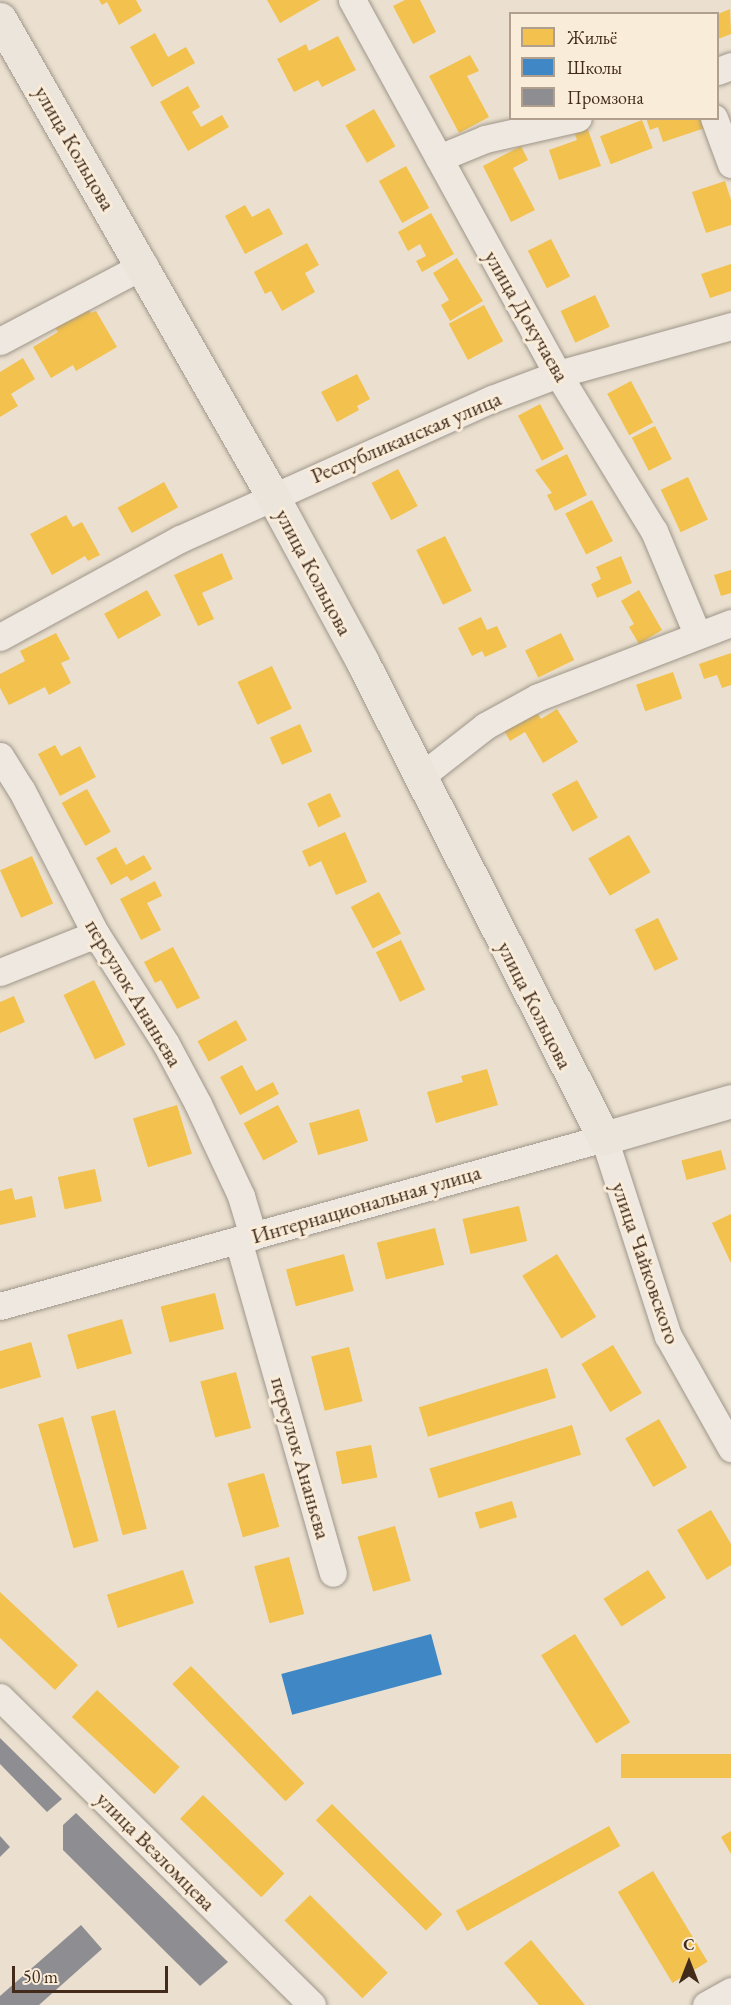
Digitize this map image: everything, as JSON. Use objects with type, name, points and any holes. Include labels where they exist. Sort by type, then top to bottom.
[{"type":"main road","name":"улица Кольцова","points":[[1,24],[144,265],[272,495],[420,777],[604,1138]]},
{"type":"main road","name":"Интернациональная улица","points":[[604,1138],[731,1101]]},
{"type":"street","name":"улица Докучаева","points":[[352,0],[558,374],[654,531],[697,634]]},
{"type":"street","points":[[439,158],[485,139],[569,120]]},
{"type":"street","points":[[715,120],[731,164]]},
{"type":"street","points":[[0,341],[144,265]]},
{"type":"street","name":"Республиканская улица","points":[[0,638],[170,544],[272,495],[558,374],[731,326]]},
{"type":"street","points":[[420,777],[485,726],[538,697],[697,634],[731,623]]},
{"type":"street","name":"переулок Ананьева","points":[[0,756],[21,789],[96,934],[166,1044],[198,1104],[241,1196],[246,1238],[333,1573]]},
{"type":"street","points":[[0,972],[96,934]]},
{"type":"street","name":"Интернациональная улица","points":[[0,1306],[604,1138]]},
{"type":"street","name":"улица Чайковского","points":[[604,1138],[668,1336],[731,1448]]},
{"type":"street","name":"улица Везломцева","points":[[0,1697],[312,2005]]},
{"type":"street","points":[[706,2005],[731,1991]]},
{"type":"building: Жильё","points":[[99,0],[136,0],[142,11],[119,25],[107,2],[102,5]]},
{"type":"building: Жильё","points":[[267,0],[320,0],[280,23]]},
{"type":"building: Жильё","points":[[405,0],[420,0],[436,32],[413,44],[393,6]]},
{"type":"building: Жильё","points":[[730,9],[731,34],[719,39],[719,14]]},
{"type":"building: Жильё","points":[[155,33],[168,57],[186,47],[195,63],[152,87],[130,47]]},
{"type":"building: Жильё","points":[[338,36],[356,70],[322,87],[318,80],[294,92],[277,59],[306,44],[309,51]]},
{"type":"building: Жильё","points":[[470,55],[479,71],[467,76],[489,117],[459,133],[429,76]]},
{"type":"building: Жильё","points":[[188,86],[200,107],[192,112],[201,127],[222,115],[229,127],[188,151],[160,102]]},
{"type":"building: Жильё","points":[[374,109],[396,146],[367,163],[345,126]]},
{"type":"building: Жильё","points":[[642,120],[653,148],[611,164],[600,136]]},
{"type":"building: Жильё","points":[[647,120],[703,120],[705,128],[663,142],[658,127],[650,130]]},
{"type":"building: Жильё","points":[[587,127],[601,166],[559,180],[549,150],[577,140],[574,132]]},
{"type":"building: Жильё","points":[[521,146],[528,160],[513,168],[535,210],[511,222],[483,166]]},
{"type":"building: Жильё","points":[[406,166],[429,208],[402,223],[379,181]]},
{"type":"building: Жильё","points":[[725,181],[731,200],[731,225],[706,233],[692,192]]},
{"type":"building: Жильё","points":[[245,205],[252,217],[269,208],[283,234],[245,254],[225,216]]},
{"type":"building: Жильё","points":[[431,213],[454,254],[422,272],[416,261],[426,256],[420,244],[408,251],[398,232]]},
{"type":"building: Жильё","points":[[551,239],[570,276],[547,288],[528,251]]},
{"type":"building: Жильё","points":[[307,243],[319,265],[305,273],[315,292],[282,311],[271,291],[265,294],[254,272]]},
{"type":"building: Жильё","points":[[457,258],[483,301],[450,321],[441,305],[449,300],[433,273]]},
{"type":"building: Жильё","points":[[731,264],[731,291],[710,298],[701,274]]},
{"type":"building: Жильё","points":[[595,295],[610,327],[575,343],[561,311]]},
{"type":"building: Жильё","points":[[84,301],[91,313],[96,311],[117,347],[76,371],[73,365],[51,378],[33,347],[58,332],[51,321]]},
{"type":"building: Жильё","points":[[484,305],[503,341],[468,360],[449,324]]},
{"type":"building: Жильё","points":[[23,358],[35,379],[11,394],[18,406],[0,417],[0,372]]},
{"type":"building: Жильё","points":[[357,374],[370,399],[357,406],[359,410],[337,422],[321,392]]},
{"type":"building: Жильё","points":[[631,381],[653,422],[629,435],[607,394]]},
{"type":"building: Жильё","points":[[540,404],[564,449],[542,461],[518,416]]},
{"type":"building: Жильё","points":[[655,426],[672,459],[649,471],[632,438]]},
{"type":"building: Жильё","points":[[567,454],[587,495],[555,511],[547,495],[552,493],[535,470]]},
{"type":"building: Жильё","points":[[398,469],[418,506],[391,520],[372,483]]},
{"type":"building: Жильё","points":[[688,477],[708,520],[681,532],[661,490]]},
{"type":"building: Жильё","points":[[164,482],[178,507],[132,533],[118,508]]},
{"type":"building: Жильё","points":[[592,500],[613,541],[586,555],[565,514]]},
{"type":"building: Жильё","points":[[66,515],[73,527],[82,522],[100,555],[88,561],[85,556],[52,575],[30,534]]},
{"type":"building: Жильё","points":[[445,536],[472,591],[443,605],[416,550]]},
{"type":"building: Жильё","points":[[222,553],[233,579],[202,593],[214,619],[198,626],[174,575]]},
{"type":"building: Жильё","points":[[621,556],[632,583],[597,598],[591,584],[601,579],[596,567]]},
{"type":"building: Жильё","points":[[731,570],[731,593],[721,596],[714,575]]},
{"type":"building: Жильё","points":[[147,590],[161,615],[118,639],[104,614]]},
{"type":"building: Жильё","points":[[639,590],[662,630],[639,644],[629,627],[634,624],[621,601]]},
{"type":"building: Жильё","points":[[481,617],[487,630],[497,626],[507,647],[485,657],[482,651],[472,656],[458,628]]},
{"type":"building: Жильё","points":[[56,633],[70,659],[61,663],[71,683],[49,695],[45,687],[9,705],[0,688],[0,674],[25,661],[20,651]]},
{"type":"building: Жильё","points":[[561,633],[574,660],[538,677],[525,651]]},
{"type":"building: Жильё","points":[[731,653],[731,685],[722,688],[717,675],[704,679],[699,664]]},
{"type":"building: Жильё","points":[[272,666],[292,709],[257,725],[238,682]]},
{"type":"building: Жильё","points":[[673,672],[682,698],[645,711],[636,685]]},
{"type":"building: Жильё","points":[[534,708],[541,719],[557,709],[578,742],[543,763],[525,732],[510,741],[502,727]]},
{"type":"building: Жильё","points":[[300,724],[312,751],[282,765],[270,737]]},
{"type":"building: Жильё","points":[[55,745],[61,756],[80,746],[96,777],[60,796],[38,754]]},
{"type":"building: Жильё","points":[[577,780],[598,818],[572,832],[552,794]]},
{"type":"building: Жильё","points":[[87,789],[111,832],[85,846],[62,803]]},
{"type":"building: Жильё","points":[[330,793],[341,817],[318,827],[307,804]]},
{"type":"building: Жильё","points":[[345,832],[367,882],[336,895],[321,861],[309,867],[302,851]]},
{"type":"building: Жильё","points":[[629,835],[650,872],[610,896],[588,858]]},
{"type":"building: Жильё","points":[[116,847],[126,865],[144,855],[152,869],[131,881],[127,876],[111,885],[96,858]]},
{"type":"building: Жильё","points":[[32,856],[53,904],[21,918],[0,870]]},
{"type":"building: Жильё","points":[[155,881],[162,896],[147,903],[161,930],[141,940],[120,899]]},
{"type":"building: Жильё","points":[[379,892],[401,933],[373,949],[351,907]]},
{"type":"building: Жильё","points":[[658,918],[678,959],[655,971],[635,929]]},
{"type":"building: Жильё","points":[[401,940],[425,989],[400,1002],[376,952]]},
{"type":"building: Жильё","points":[[173,947],[200,998],[177,1009],[161,980],[155,983],[144,962]]},
{"type":"building: Жильё","points":[[94,980],[126,1045],[95,1060],[63,995]]},
{"type":"building: Жильё","points":[[14,996],[25,1022],[0,1033],[0,1002]]},
{"type":"building: Жильё","points":[[236,1020],[247,1040],[209,1061],[198,1041]]},
{"type":"building: Жильё","points":[[242,1065],[256,1091],[273,1082],[279,1094],[240,1115],[220,1077]]},
{"type":"building: Жильё","points":[[487,1069],[498,1105],[436,1123],[427,1092],[463,1082],[461,1076]]},
{"type":"building: Жильё","points":[[177,1105],[192,1154],[148,1167],[133,1118]]},
{"type":"building: Жильё","points":[[278,1105],[298,1142],[263,1160],[244,1123]]},
{"type":"building: Жильё","points":[[359,1109],[368,1141],[318,1155],[309,1123]]},
{"type":"building: Жильё","points":[[721,1150],[726,1169],[687,1180],[681,1161]]},
{"type":"building: Жильё","points":[[95,1169],[102,1201],[65,1209],[58,1177]]},
{"type":"building: Жильё","points":[[12,1188],[15,1200],[32,1196],[36,1217],[0,1225],[0,1191]]},
{"type":"building: Жильё","points":[[519,1206],[527,1241],[471,1254],[462,1219]]},
{"type":"building: Жильё","points":[[731,1214],[731,1263],[712,1223]]},
{"type":"building: Жильё","points":[[435,1228],[444,1265],[386,1279],[377,1243]]},
{"type":"building: Жильё","points":[[344,1254],[354,1291],[296,1306],[286,1270]]},
{"type":"building: Жильё","points":[[557,1254],[596,1317],[561,1338],[522,1276]]},
{"type":"building: Жильё","points":[[215,1293],[224,1329],[170,1342],[161,1307]]},
{"type":"building: Жильё","points":[[122,1319],[132,1354],[77,1369],[67,1335]]},
{"type":"building: Жильё","points":[[31,1342],[41,1377],[0,1389],[0,1351]]},
{"type":"building: Жильё","points":[[613,1345],[642,1393],[610,1412],[581,1364]]},
{"type":"building: Жильё","points":[[349,1347],[363,1401],[325,1411],[311,1356]]},
{"type":"building: Жильё","points":[[547,1368],[556,1398],[428,1437],[419,1407]]},
{"type":"building: Жильё","points":[[236,1372],[251,1428],[215,1438],[200,1382]]},
{"type":"building: Жильё","points":[[115,1410],[147,1529],[123,1535],[91,1416]]},
{"type":"building: Жильё","points":[[63,1417],[99,1541],[74,1548],[38,1424]]},
{"type":"building: Жильё","points":[[659,1419],[687,1467],[653,1487],[625,1438]]},
{"type":"building: Жильё","points":[[572,1425],[581,1455],[439,1498],[430,1469]]},
{"type":"building: Жильё","points":[[371,1445],[377,1477],[342,1484],[336,1452]]},
{"type":"building: Жильё","points":[[264,1473],[279,1527],[243,1537],[227,1483]]},
{"type":"building: Жильё","points":[[512,1501],[517,1517],[480,1529],[475,1512]]},
{"type":"building: Жильё","points":[[711,1510],[731,1544],[731,1565],[707,1580],[677,1530]]},
{"type":"building: Жильё","points":[[395,1526],[411,1581],[373,1592],[358,1537]]},
{"type":"building: Жильё","points":[[289,1557],[304,1614],[269,1623],[254,1566]]},
{"type":"building: Жильё","points":[[183,1570],[194,1603],[118,1628],[107,1595]]},
{"type":"building: Жильё","points":[[648,1570],[666,1598],[622,1627],[604,1599]]},
{"type":"building: Жильё","points":[[0,1592],[78,1665],[55,1690],[0,1638]]},
{"type":"building: Жильё","points":[[575,1634],[630,1722],[596,1743],[541,1655]]},
{"type":"building: Жильё","points":[[191,1666],[304,1783],[286,1801],[172,1684]]},
{"type":"building: Жильё","points":[[97,1690],[180,1767],[154,1794],[72,1717]]},
{"type":"building: Жильё","points":[[621,1754],[731,1754],[731,1778],[621,1778]]},
{"type":"building: Жильё","points":[[203,1795],[284,1873],[261,1897],[180,1819]]},
{"type":"building: Жильё","points":[[332,1804],[442,1914],[426,1931],[316,1820]]},
{"type":"building: Жильё","points":[[609,1826],[620,1846],[467,1931],[456,1911]]},
{"type":"building: Жильё","points":[[731,1831],[731,1854],[721,1837]]},
{"type":"building: Жильё","points":[[653,1871],[708,1962],[672,1983],[618,1892]]},
{"type":"building: Жильё","points":[[310,1895],[388,1973],[362,1998],[285,1920]]},
{"type":"building: Жильё","points":[[531,1940],[585,2005],[539,2005],[504,1963]]},
{"type":"building: Школы","points":[[431,1634],[442,1675],[292,1715],[281,1674]]},
{"type":"building: Промзона","points":[[0,1738],[62,1799],[47,1812],[0,1764]]},
{"type":"building: Промзона","points":[[76,1813],[228,1962],[200,1986],[63,1850],[63,1825]]},
{"type":"building: Промзона","points":[[0,1836],[10,1847],[0,1857]]},
{"type":"building: Промзона","points":[[81,1925],[102,1949],[39,2005],[0,2005],[0,1996]]}]
